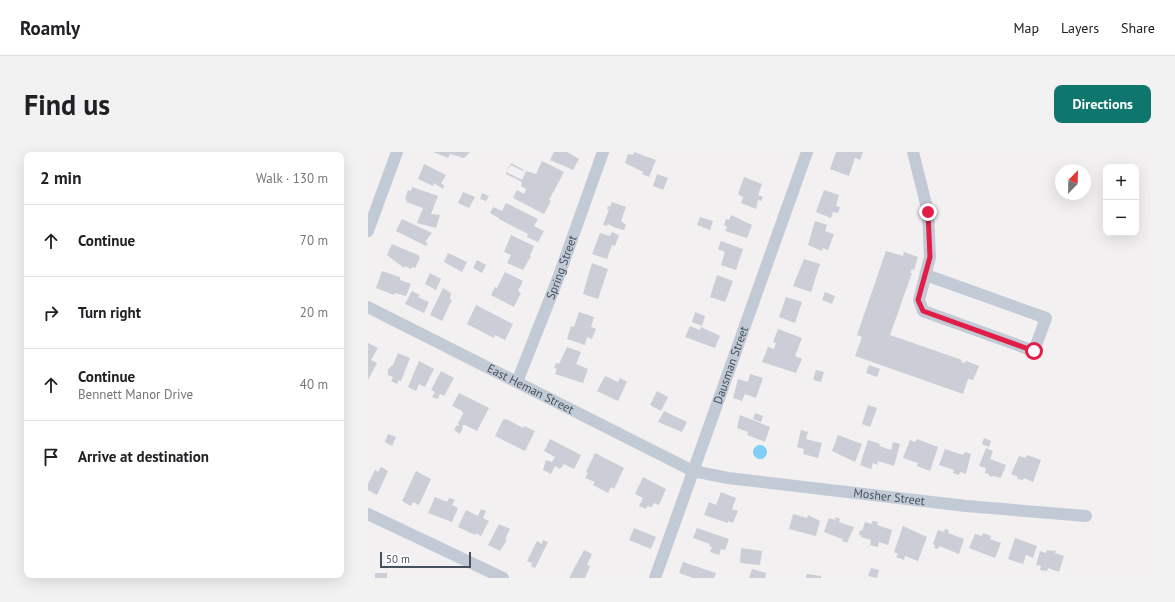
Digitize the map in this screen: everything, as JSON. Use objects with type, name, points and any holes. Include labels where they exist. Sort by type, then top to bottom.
[{"type":"street","points":[[368,231],[397,152]]},
{"type":"street","name":"Spring Street","points":[[517,382],[557,280],[603,152]]},
{"type":"street","name":"Dausman Street","points":[[655,578],[807,152]]},
{"type":"street","points":[[913,152],[928,212],[930,257],[926,276],[918,300],[923,311],[1034,351],[1046,318],[926,276]]},
{"type":"street","name":"East Heman Street","points":[[368,307],[693,471]]},
{"type":"street","name":"Mosher Street","points":[[693,471],[736,479],[966,506],[1086,516]]},
{"type":"street","points":[[368,514],[503,578]]},
{"type":"water","points":[[760,445],[765,447],[767,452],[765,457],[760,459],[755,457],[753,452],[755,447]]},
{"type":"building","points":[[433,152],[470,152],[464,158],[450,154],[448,158]]},
{"type":"building","points":[[554,152],[567,152],[579,159],[573,170],[550,160]]},
{"type":"building","points":[[634,152],[656,160],[649,177],[642,174],[643,172],[625,163],[628,154],[633,155]]},
{"type":"building","points":[[836,152],[863,152],[860,160],[855,158],[849,176],[830,169]]},
{"type":"building","points":[[542,161],[564,172],[549,200],[551,201],[544,214],[513,198],[517,190],[524,194],[526,189],[521,186],[522,182],[506,174],[506,172],[522,180],[526,171],[536,174]]},
{"type":"building","points":[[511,163],[524,170],[523,171],[511,165],[506,172]]},
{"type":"building","points":[[424,164],[446,175],[441,184],[444,185],[443,189],[434,183],[433,186],[418,179]]},
{"type":"building","points":[[657,174],[668,178],[663,190],[653,186]]},
{"type":"building","points":[[744,177],[762,184],[758,195],[763,197],[761,201],[758,200],[756,209],[741,203],[743,197],[738,194]]},
{"type":"building","points":[[412,187],[438,196],[431,214],[440,215],[436,228],[417,223],[423,208],[406,202],[407,200],[405,199],[408,190],[411,191]]},
{"type":"building","points":[[824,190],[839,195],[836,206],[840,207],[838,213],[833,212],[831,218],[816,212]]},
{"type":"building","points":[[463,192],[475,197],[469,208],[458,203]]},
{"type":"building","points":[[482,193],[489,196],[486,201],[480,199]]},
{"type":"building","points":[[612,202],[626,207],[621,221],[626,225],[624,230],[608,224],[607,226],[603,225],[609,209],[607,209],[608,206],[610,207]]},
{"type":"building","points":[[506,203],[538,219],[534,226],[544,231],[538,242],[527,237],[528,234],[490,213],[493,207],[502,211]]},
{"type":"building","points":[[731,215],[752,225],[747,238],[725,231],[727,227],[724,225],[726,219],[729,220]]},
{"type":"building","points":[[700,217],[713,221],[710,230],[697,225]]},
{"type":"building","points":[[402,219],[432,233],[425,242],[428,243],[426,246],[396,231]]},
{"type":"building","points":[[815,221],[827,225],[825,231],[834,234],[828,250],[823,248],[822,251],[808,245]]},
{"type":"building","points":[[612,232],[619,235],[615,246],[612,245],[607,259],[592,254],[600,233],[610,236]]},
{"type":"building","points":[[511,235],[534,246],[531,256],[523,270],[507,263],[511,255],[504,252]]},
{"type":"building","points":[[721,241],[743,249],[736,270],[721,265],[725,252],[718,249]]},
{"type":"building","points":[[392,244],[418,255],[420,258],[415,268],[412,267],[411,269],[405,266],[404,268],[387,255]]},
{"type":"building","points":[[886,251],[903,256],[904,252],[918,257],[914,270],[912,269],[910,273],[912,273],[890,335],[962,360],[961,362],[965,363],[966,361],[979,366],[973,380],[968,379],[963,394],[855,356],[862,337],[857,335]]},
{"type":"building","points":[[448,253],[467,262],[462,272],[444,262]]},
{"type":"building","points":[[804,259],[820,264],[811,292],[793,286]]},
{"type":"building","points":[[477,260],[486,265],[482,273],[473,268]]},
{"type":"building","points":[[592,263],[608,269],[598,299],[583,294]]},
{"type":"building","points":[[382,271],[400,277],[400,280],[411,284],[406,296],[395,293],[394,295],[376,288]]},
{"type":"building","points":[[505,272],[523,281],[518,291],[521,293],[514,307],[491,295],[495,287],[497,288]]},
{"type":"building","points":[[430,273],[441,279],[436,290],[425,284]]},
{"type":"building","points":[[717,275],[733,281],[725,302],[710,297]]},
{"type":"building","points":[[443,288],[451,293],[450,299],[452,300],[442,321],[430,315]]},
{"type":"building","points":[[412,291],[420,295],[418,297],[429,302],[424,313],[405,304]]},
{"type":"building","points":[[825,292],[835,296],[832,304],[822,300]]},
{"type":"building","points":[[786,297],[802,302],[795,323],[779,317]]},
{"type":"building","points":[[476,305],[513,324],[505,340],[495,335],[494,338],[467,324]]},
{"type":"building","points":[[579,312],[594,317],[591,327],[596,329],[592,339],[587,337],[585,345],[567,339],[571,326],[574,327]]},
{"type":"building","points":[[695,312],[705,316],[702,326],[692,322]]},
{"type":"building","points":[[690,326],[700,330],[701,327],[720,336],[715,348],[685,337]]},
{"type":"building","points":[[778,329],[802,338],[795,356],[802,359],[796,373],[762,362],[768,347],[774,349],[776,343],[773,342]]},
{"type":"building","points":[[368,343],[378,348],[371,360],[377,363],[368,380]]},
{"type":"building","points":[[567,347],[581,352],[576,364],[588,369],[583,383],[555,374],[557,369],[554,368],[556,363],[559,364]]},
{"type":"building","points":[[398,353],[410,358],[401,381],[399,380],[397,384],[391,381],[393,377],[388,375],[388,369],[393,365]]},
{"type":"building","points":[[419,361],[434,369],[425,387],[419,384],[416,391],[408,387]]},
{"type":"building","points":[[869,365],[880,369],[877,377],[866,373]]},
{"type":"building","points":[[816,370],[824,372],[821,382],[813,380]]},
{"type":"building","points":[[441,371],[454,378],[444,396],[440,394],[438,399],[432,397],[435,392],[431,390]]},
{"type":"building","points":[[750,374],[763,378],[756,398],[745,394],[742,401],[733,398],[738,379],[748,382]]},
{"type":"building","points":[[605,376],[618,382],[620,378],[627,382],[618,401],[597,391]]},
{"type":"building","points":[[657,391],[668,397],[661,411],[650,405]]},
{"type":"building","points":[[459,393],[489,408],[477,431],[465,425],[462,425],[463,427],[460,434],[454,430],[457,425],[459,426],[458,423],[463,414],[462,411],[452,406]]},
{"type":"building","points":[[868,405],[877,408],[870,427],[862,424]]},
{"type":"building","points":[[664,411],[687,422],[682,432],[658,422]]},
{"type":"building","points":[[755,413],[763,416],[761,422],[753,419]]},
{"type":"building","points":[[740,415],[770,427],[765,442],[747,435],[748,432],[737,428]]},
{"type":"building","points":[[506,419],[523,428],[524,426],[535,431],[525,451],[495,436],[503,420]]},
{"type":"building","points":[[801,430],[808,432],[806,439],[822,443],[818,458],[803,454],[804,449],[797,447]]},
{"type":"building","points":[[388,434],[396,437],[392,446],[385,442]]},
{"type":"building","points":[[838,435],[862,444],[855,462],[832,451]]},
{"type":"building","points":[[984,438],[991,441],[989,447],[982,444]]},
{"type":"building","points":[[550,439],[581,455],[574,469],[564,464],[560,469],[555,466],[551,474],[543,470],[546,460],[552,462],[555,457],[544,451]]},
{"type":"building","points":[[917,439],[938,447],[930,471],[917,466],[918,463],[903,458],[910,440],[915,442]]},
{"type":"building","points":[[868,440],[891,450],[893,442],[900,444],[894,466],[878,461],[877,465],[873,463],[871,469],[860,465]]},
{"type":"building","points":[[986,448],[993,451],[990,459],[1006,465],[1001,478],[989,476],[989,474],[985,473],[986,468],[979,466]]},
{"type":"building","points":[[945,449],[963,455],[965,452],[971,454],[966,474],[960,472],[959,475],[953,473],[954,470],[939,465]]},
{"type":"building","points":[[595,453],[624,468],[614,489],[611,487],[608,493],[593,485],[595,482],[585,478],[588,473],[586,472]]},
{"type":"building","points":[[1027,455],[1041,460],[1033,482],[1024,478],[1023,480],[1017,479],[1018,477],[1011,474],[1019,456],[1025,458]]},
{"type":"building","points":[[381,467],[388,471],[377,495],[368,490],[368,484],[375,470],[378,472]]},
{"type":"building","points":[[416,471],[431,479],[419,505],[413,502],[411,506],[402,501]]},
{"type":"building","points":[[643,477],[666,489],[659,505],[654,503],[652,507],[647,506],[646,509],[639,506],[643,498],[635,494]]},
{"type":"building","points":[[721,492],[736,498],[732,509],[738,511],[733,523],[728,521],[728,523],[704,515],[709,502],[716,505]]},
{"type":"building","points":[[435,497],[447,502],[449,498],[455,500],[452,505],[458,508],[452,522],[428,513]]},
{"type":"building","points":[[481,509],[486,511],[483,518],[489,521],[481,536],[476,533],[475,535],[458,527],[466,510],[478,516]]},
{"type":"building","points":[[793,514],[807,518],[808,515],[820,521],[816,536],[789,529]]},
{"type":"building","points":[[836,517],[840,519],[839,522],[854,527],[847,543],[842,541],[843,537],[842,539],[824,532],[829,518],[835,520]]},
{"type":"building","points":[[872,521],[878,522],[877,525],[892,530],[888,545],[879,542],[878,547],[870,545],[871,540],[859,535],[865,522],[872,524]]},
{"type":"building","points":[[499,524],[510,529],[505,539],[507,540],[500,551],[488,545]]},
{"type":"building","points":[[903,526],[927,537],[918,561],[905,556],[904,560],[896,557],[898,554],[894,552]]},
{"type":"building","points":[[634,528],[656,537],[651,549],[629,540]]},
{"type":"building","points":[[697,528],[729,539],[725,550],[721,549],[719,555],[710,552],[712,547],[709,546],[710,544],[693,538]]},
{"type":"building","points":[[945,529],[949,530],[948,533],[964,539],[959,554],[939,546],[938,549],[934,548],[935,545],[933,544],[938,530],[944,532]]},
{"type":"building","points":[[983,533],[991,536],[990,539],[1001,543],[995,558],[969,548],[975,534],[982,536]]},
{"type":"building","points":[[1015,538],[1037,546],[1033,558],[1026,555],[1023,564],[1008,559]]},
{"type":"building","points":[[543,540],[548,542],[535,568],[531,566],[532,563],[527,561],[537,541],[542,544]]},
{"type":"building","points":[[741,548],[762,551],[760,565],[740,563]]},
{"type":"building","points":[[584,550],[592,554],[587,565],[590,566],[585,578],[569,578]]},
{"type":"building","points":[[1047,550],[1056,551],[1055,553],[1064,556],[1059,572],[1048,568],[1047,571],[1040,570],[1041,566],[1036,565],[1040,551],[1046,553]]},
{"type":"building","points":[[683,562],[716,573],[714,578],[693,578],[679,573]]},
{"type":"building","points":[[871,568],[879,570],[877,578],[868,576]]},
{"type":"building","points":[[752,569],[766,573],[765,578],[749,578]]},
{"type":"building","points":[[375,573],[387,573],[387,578],[375,578]]},
{"type":"building","points":[[807,574],[821,576],[821,578],[806,578]]},
{"type":"route","points":[[928,212],[930,257],[926,276],[918,300],[923,311],[1034,351]]}]
